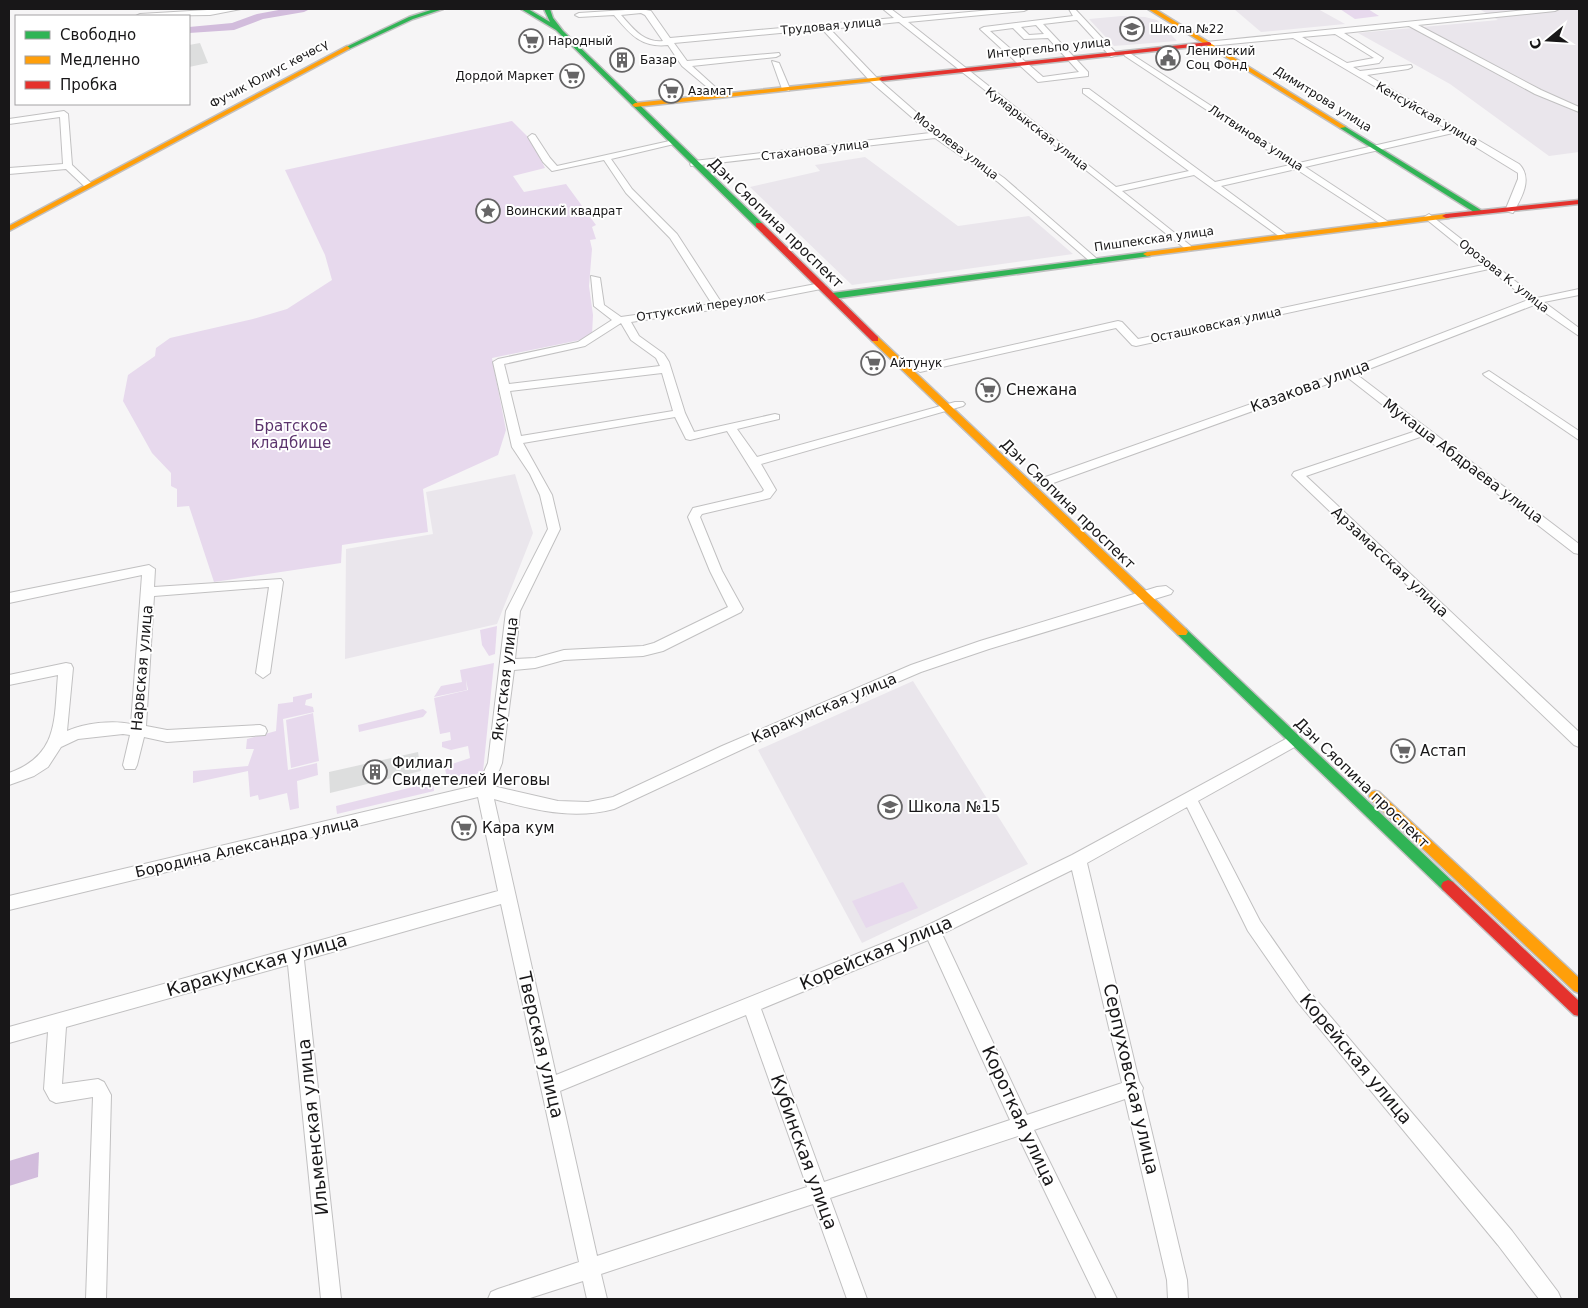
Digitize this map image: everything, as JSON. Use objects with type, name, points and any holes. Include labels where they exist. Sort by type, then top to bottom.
[{"type":"main road","name":"Фучик Юлиус көчөсү","points":[[9,229],[356,43],[411,18],[440,9]]},
{"type":"main road","points":[[524,9],[561,32]]},
{"type":"main road","name":"Дэн Сяопина проспект","points":[[547,9],[550,18],[561,32],[694,164],[1142,596],[1579,1010]]},
{"type":"main road","name":"Дэн Сяопина проспект","points":[[559,9],[572,31],[648,103],[707,163],[1041,483],[1163,594]]},
{"type":"main road","name":"Димитрова улица","points":[[1151,9],[1480,212]]},
{"type":"main road","name":"Интергельпо улица","points":[[635,105],[1209,44]]},
{"type":"main road","name":"Пишпекская улица","points":[[832,296],[1384,222],[1579,202]]},
{"type":"main road","name":"Дэн Сяопина проспект","points":[[1364,786],[1579,988]]},
{"type":"street","points":[[151,15],[237,9]]},
{"type":"street","name":"Кумарыкская улица","points":[[887,9],[1188,248]]},
{"type":"street","name":"Трудовая улица","points":[[616,13],[643,43],[657,45],[668,42],[979,11],[1024,9]]},
{"type":"street","points":[[1071,9],[1114,55]]},
{"type":"street","name":"Интергельпо улица","points":[[1209,44],[1555,9]]},
{"type":"street","points":[[579,15],[640,11],[648,13],[685,64],[720,96]]},
{"type":"street","points":[[1038,23],[1085,74],[1041,80],[1025,64],[984,31],[987,28],[1075,18]]},
{"type":"street","points":[[1412,24],[1432,38],[1538,92],[1579,110]]},
{"type":"street","points":[[1014,25],[1027,36],[1050,36]]},
{"type":"street","name":"Мозолева улица","points":[[824,27],[874,80],[937,135],[1001,180],[1093,261]]},
{"type":"street","points":[[1336,31],[1379,58],[1376,61],[1345,66]]},
{"type":"street","name":"Кенсуйская улица","points":[[1295,36],[1522,172],[1523,178],[1510,210]]},
{"type":"street","name":"Литвинова улица","points":[[1128,54],[1384,222]]},
{"type":"street","points":[[685,64],[775,59],[786,89]]},
{"type":"street","points":[[1357,74],[1408,67]]},
{"type":"street","points":[[1086,91],[1283,236]]},
{"type":"street","points":[[9,121],[64,114],[68,166],[88,185]]},
{"type":"street","points":[[1214,185],[1454,130]]},
{"type":"street","name":"Стаханова улица","points":[[694,164],[937,135]]},
{"type":"street","points":[[532,137],[546,160],[555,169],[672,142]]},
{"type":"street","points":[[606,157],[629,191],[674,236],[718,306]]},
{"type":"street","points":[[9,171],[68,166]]},
{"type":"street","points":[[1114,190],[1196,172]]},
{"type":"street","name":"Орозова К. улица","points":[[1429,217],[1535,301],[1579,333]]},
{"type":"street","name":"Осташковская улица","points":[[920,368],[1118,324],[1136,343],[1491,266]]},
{"type":"street","points":[[595,278],[599,306],[622,320]]},
{"type":"street","name":"Оттукский переулок","points":[[775,416],[690,436],[679,413],[666,369],[660,356],[635,338],[622,320],[718,306],[821,286]]},
{"type":"street","name":"Казакова улица","points":[[1041,483],[1348,373],[1535,301],[1579,292]]},
{"type":"street","name":"Якутская улица","points":[[484,790],[495,763],[513,610],[554,529],[546,495],[536,474],[518,447],[498,362],[582,344],[622,320]]},
{"type":"street","points":[[504,388],[666,369]]},
{"type":"street","name":"Мукаша Абдраева улица","points":[[1348,373],[1579,550]]},
{"type":"street","points":[[1490,374],[1579,436]]},
{"type":"street","points":[[754,462],[960,404]]},
{"type":"street","points":[[517,440],[679,413]]},
{"type":"street","points":[[508,665],[535,663],[570,655],[643,651],[658,647],[736,609],[716,570],[694,517],[697,511],[766,495],[770,490],[754,462],[730,427]]},
{"type":"street","name":"Арзамасская улица","points":[[1425,432],[1298,475],[1579,741]]},
{"type":"street","name":"Нарвская улица","points":[[9,598],[149,569],[138,731],[130,765]]},
{"type":"street","points":[[148,592],[276,582],[263,673]]},
{"type":"street","name":"Каракумская улица","points":[[484,790],[545,805],[574,808],[602,806],[625,800],[666,776],[886,680],[1142,596],[1163,594]]},
{"type":"street","points":[[9,680],[66,668],[58,743],[47,760],[29,774],[9,779]]},
{"type":"street","points":[[58,743],[74,734],[86,731],[123,728],[167,736],[186,737],[260,731]]},
{"type":"street","name":"Корейская улица","points":[[551,1086],[932,931],[1078,860],[1295,740]]},
{"type":"street","name":"Тверская улица","points":[[484,790],[597,1299]]},
{"type":"street","name":"Бородина Александра улица","points":[[9,903],[484,790]]},
{"type":"street","name":"Корейская улица","points":[[1190,799],[1254,926],[1302,995],[1505,1238],[1551,1299]]},
{"type":"street","name":"Серпуховская улица","points":[[1078,860],[1134,1088],[1178,1280],[1178,1299]]},
{"type":"street","name":"Каракумская улица","points":[[9,1035],[506,896]]},
{"type":"street","name":"Короткая улица","points":[[932,931],[1021,1123],[1107,1299]]},
{"type":"street","name":"Ильменская улица","points":[[295,955],[330,1299]]},
{"type":"street","name":"Кубинская улица","points":[[751,1006],[856,1299]]},
{"type":"street","points":[[58,1021],[53,1089],[56,1094],[98,1088],[102,1095],[96,1299]]},
{"type":"street","points":[[498,1299],[819,1194],[1021,1123],[1134,1088]]},
{"type":"shaded area","points":[[1234,9],[1318,9],[1345,24],[1261,32]]},
{"type":"shaded area","points":[[1479,9],[1579,9],[1579,152],[1549,156],[1450,84],[1358,33],[1498,20]]},
{"type":"shaded area","name":"Школа №22","points":[[1122,16],[1145,17],[1157,20],[1177,41],[1114,46],[1089,19]]},
{"type":"shaded area","points":[[865,157],[958,226],[1029,216],[1073,254],[852,285],[750,187],[820,171],[815,165]]},
{"type":"shaded area","points":[[515,474],[533,533],[497,624],[345,659],[346,549],[433,534],[426,492]]},
{"type":"shaded area","name":"Школа №15","points":[[913,681],[1028,864],[862,943],[758,750]]},
{"type":"shaded area","points":[[39,1152],[38,1177],[9,1186],[9,1161]]},
{"type":"green space","points":[[1340,9],[1368,9],[1379,16],[1355,19]]},
{"type":"green space","name":"Братское кладбище","points":[[512,121],[531,140],[545,168],[513,176],[524,192],[566,184],[596,225],[592,227],[596,239],[590,240],[592,249],[589,286],[593,315],[592,335],[585,339],[492,358],[506,430],[498,455],[423,489],[428,532],[342,545],[341,563],[214,582],[189,506],[177,507],[177,489],[171,486],[171,473],[152,453],[123,401],[128,375],[155,356],[156,348],[170,338],[253,319],[287,309],[332,280],[325,255],[285,170]]},
{"type":"green space","points":[[497,626],[495,654],[489,656],[482,645],[480,630]]},
{"type":"green space","points":[[494,663],[483,772],[448,781],[445,769],[449,765],[470,758],[468,746],[451,750],[442,747],[442,742],[451,740],[450,732],[440,734],[434,698],[468,690],[466,680],[467,690],[434,697],[441,686],[462,682],[460,670]]},
{"type":"green space","points":[[312,693],[312,698],[306,700],[305,705],[313,707],[314,712],[283,719],[288,770],[317,763],[318,775],[297,781],[299,808],[290,810],[287,793],[259,800],[258,795],[250,797],[248,771],[193,783],[193,771],[248,766],[254,749],[246,749],[247,739],[276,731],[278,704],[293,702],[293,697]]},
{"type":"green space","points":[[423,709],[427,712],[423,717],[359,732],[358,725]]},
{"type":"green space","points":[[313,713],[319,761],[291,768],[286,720]]},
{"type":"green space","points":[[433,782],[434,791],[337,814],[336,806]]},
{"type":"green space","points":[[903,882],[918,908],[866,928],[852,901]]},
{"type":"building","points":[[200,43],[208,63],[190,67],[190,45]]},
{"type":"building","name":"Филиал Свидетелей Иеговы","points":[[418,752],[421,771],[330,793],[329,772]]},
{"type":"waterway","points":[[190,30],[234,26],[261,16],[304,9]]},
{"type":"waterway","points":[[9,48],[15,46]]},
{"type":"traffic: fast","points":[[347,48],[411,18],[440,9]]},
{"type":"traffic: fast","points":[[524,9],[556,28]]},
{"type":"traffic: fast","points":[[547,9],[550,18],[561,32],[759,225]]},
{"type":"traffic: fast","points":[[1342,127],[1480,212]]},
{"type":"traffic: fast","points":[[832,296],[1147,254]]},
{"type":"traffic: fast","points":[[1182,632],[1448,886]]},
{"type":"traffic: slow","points":[[1151,9],[1342,127]]},
{"type":"traffic: slow","points":[[9,229],[347,48]]},
{"type":"traffic: slow","points":[[635,105],[882,79]]},
{"type":"traffic: slow","points":[[1147,254],[1446,216]]},
{"type":"traffic: slow","points":[[875,339],[1182,632]]},
{"type":"traffic: slow","points":[[1375,796],[1579,987]]},
{"type":"traffic: jam","points":[[882,79],[1209,44]]},
{"type":"traffic: jam","points":[[1446,216],[1579,202]]},
{"type":"traffic: jam","points":[[759,225],[875,339]]},
{"type":"traffic: jam","points":[[1448,886],[1579,1010]]},
{"type":"place","name":"Школа №22","points":[[1132,29]]},
{"type":"place","name":"Народный","points":[[531,41]]},
{"type":"place","name":"Ленинский Соц Фонд","points":[[1168,58]]},
{"type":"place","name":"Базар","points":[[622,60]]},
{"type":"place","name":"Дордой Маркет","points":[[572,76]]},
{"type":"place","name":"Азамат","points":[[671,91]]},
{"type":"place","name":"Воинский квадрат","points":[[488,211]]},
{"type":"place","name":"Айтунук","points":[[873,363]]},
{"type":"place","name":"Снежана","points":[[988,390]]},
{"type":"place","name":"Астап","points":[[1403,751]]},
{"type":"place","name":"Филиал Свидетелей Иеговы","points":[[375,772]]},
{"type":"place","name":"Школа №15","points":[[890,807]]},
{"type":"place","name":"Кара кум","points":[[464,828]]}]
